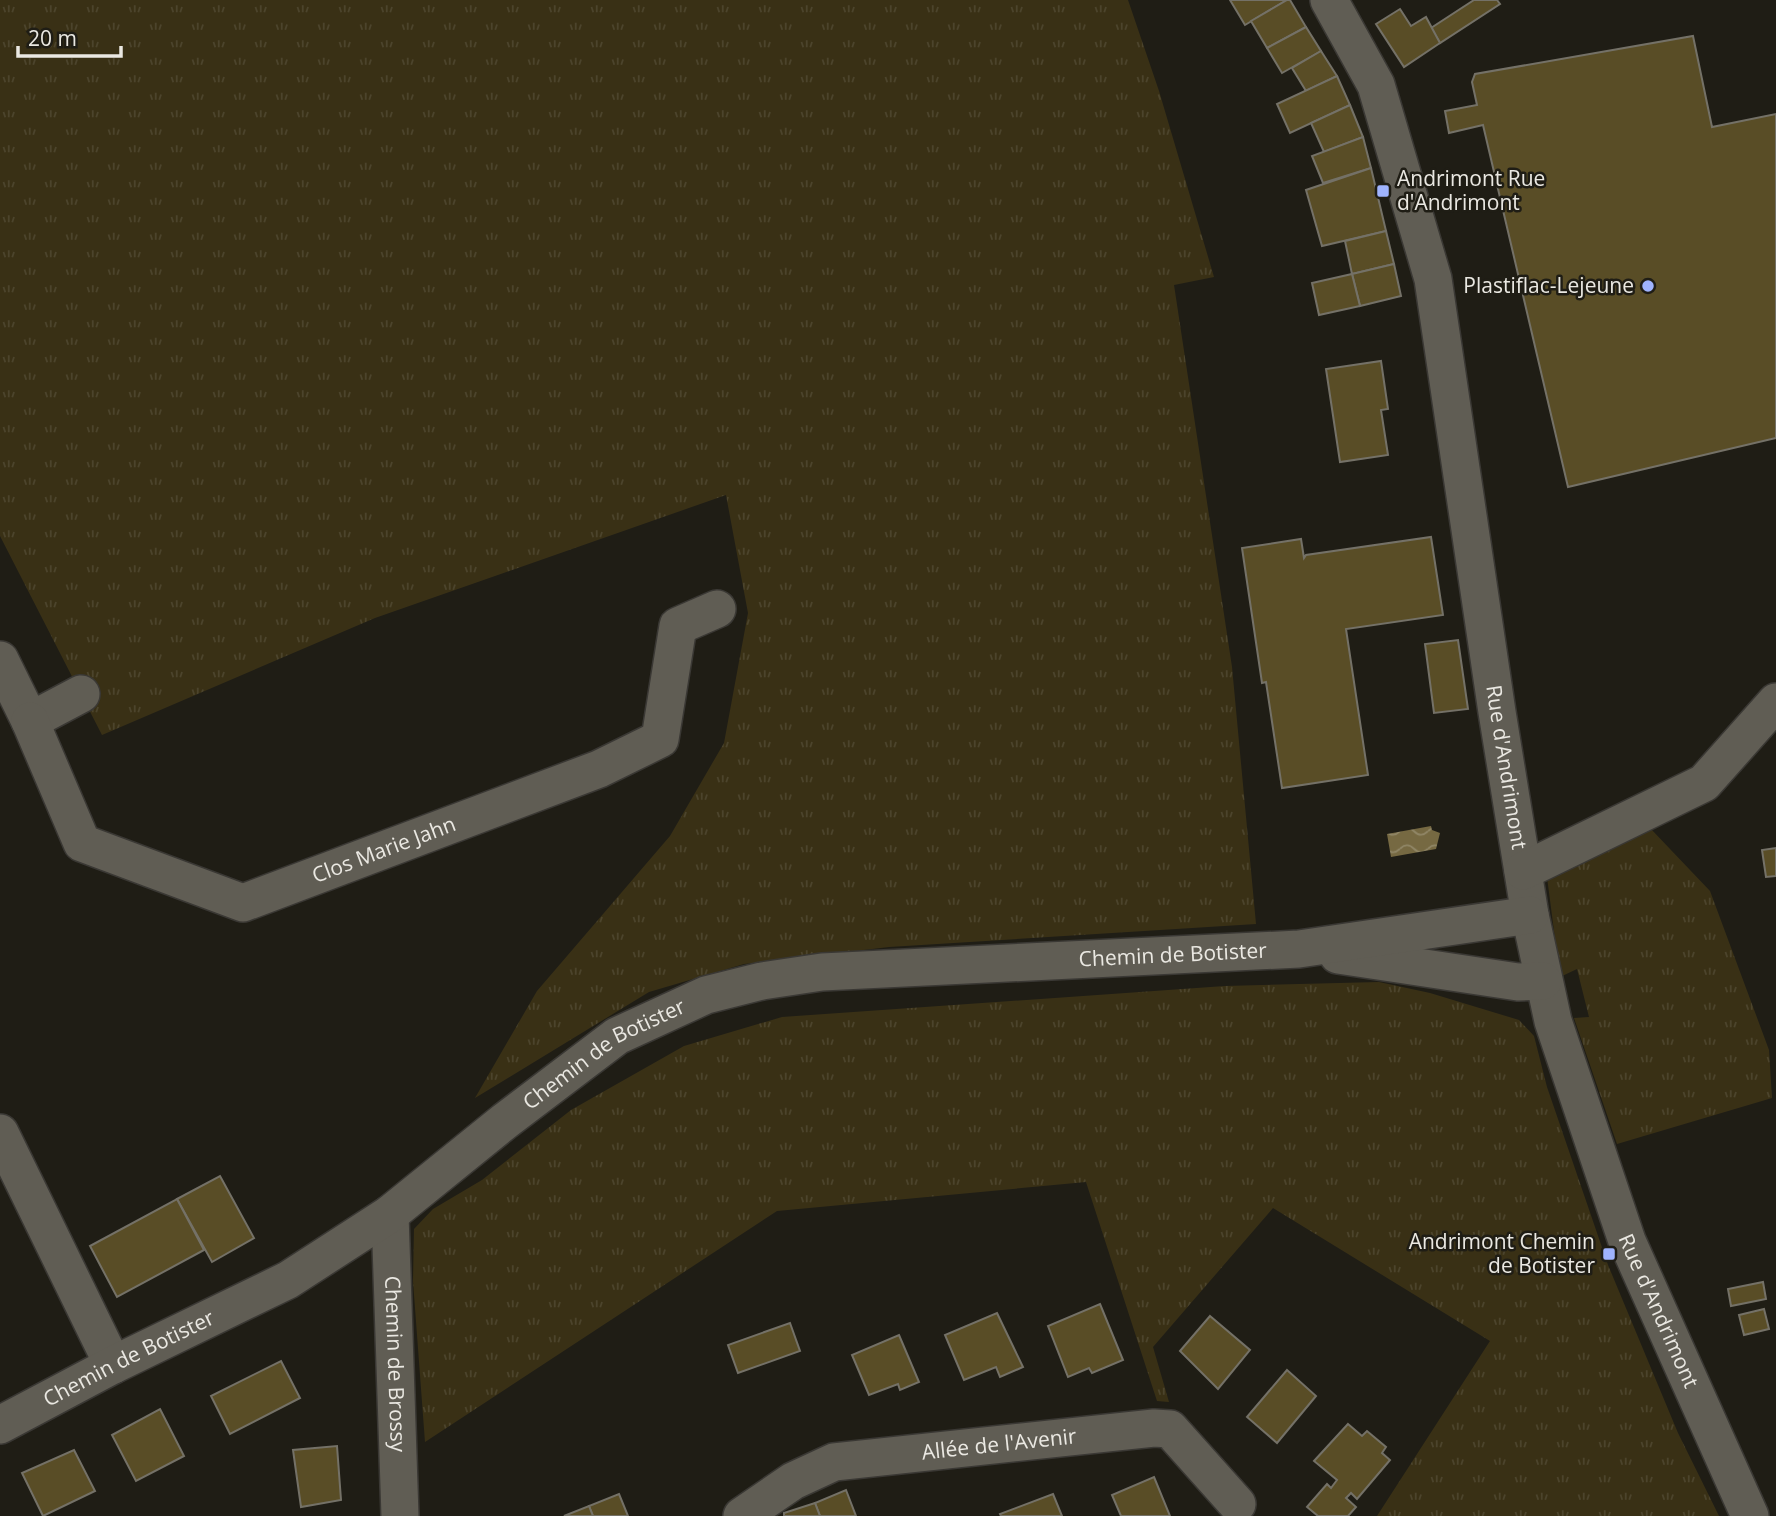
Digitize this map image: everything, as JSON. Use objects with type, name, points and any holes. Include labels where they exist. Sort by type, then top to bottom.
[{"type":"street","name":"Rue d'Andrimont","points":[[1329,0],[1376,85],[1433,279],[1523,871],[1543,981],[1581,1110],[1627,1241],[1750,1516]]},
{"type":"street","name":"Clos Marie Jahn","points":[[30,721],[82,844],[243,903],[599,769],[660,739],[678,626],[717,609]]},
{"type":"street","points":[[0,660],[30,721],[81,694]]},
{"type":"street","points":[[1523,871],[1704,783],[1776,702]]},
{"type":"street","name":"Chemin de Botister","points":[[0,1425],[113,1365],[288,1280],[390,1214],[505,1121],[617,1036],[706,995],[762,981],[822,972],[1299,949],[1530,915]]},
{"type":"street","name":"Chemin de Botister","points":[[1299,949],[1518,982],[1543,981]]},
{"type":"street","points":[[0,1133],[113,1365]]},
{"type":"street","name":"Chemin de Brossy","points":[[390,1214],[400,1516]]},
{"type":"street","name":"Allée de l'Avenir","points":[[742,1516],[793,1481],[834,1462],[1154,1428],[1170,1429],[1237,1504]]},
{"type":"green space","points":[[0,0],[1128,0],[1159,91],[1214,277],[1174,285],[1232,667],[1256,924],[889,947],[744,964],[649,992],[475,1098],[537,991],[670,836],[724,743],[748,613],[726,495],[375,618],[102,735],[0,536]]},
{"type":"green space","points":[[1650,828],[1710,891],[1769,1050],[1772,1098],[1617,1144],[1574,1018],[1589,1017],[1577,969],[1560,977],[1547,877]]},
{"type":"green space","points":[[1379,982],[1430,993],[1519,1020],[1534,1036],[1547,1087],[1608,1265],[1678,1433],[1719,1516],[1377,1516],[1490,1341],[1273,1208],[1153,1347],[1169,1402],[1157,1401],[1086,1182],[777,1211],[425,1442],[413,1281],[414,1229],[433,1209],[482,1180],[571,1110],[684,1046],[782,1017],[1225,986]]},
{"type":"water","points":[[1431,826],[1432,830],[1440,833],[1436,849],[1391,857],[1387,834]]},
{"type":"building","points":[[1230,0],[1287,0],[1245,25]]},
{"type":"building","points":[[1290,0],[1306,27],[1267,48],[1251,21]]},
{"type":"building","points":[[1474,0],[1497,0],[1500,4],[1440,43],[1431,28]]},
{"type":"building","points":[[1400,9],[1411,26],[1426,17],[1440,43],[1404,67],[1376,24]]},
{"type":"building","points":[[1306,27],[1321,51],[1282,73],[1267,48]]},
{"type":"building","name":"Plastiflac-Lejeune","points":[[1693,36],[1712,127],[1776,114],[1776,438],[1568,487],[1483,125],[1449,133],[1445,111],[1477,105],[1472,82],[1475,74]]},
{"type":"building","points":[[1321,51],[1337,76],[1306,91],[1292,68]]},
{"type":"building","points":[[1337,76],[1350,105],[1290,133],[1277,104]]},
{"type":"building","points":[[1350,105],[1363,137],[1324,152],[1311,123]]},
{"type":"building","points":[[1363,137],[1371,168],[1323,183],[1312,156]]},
{"type":"building","points":[[1371,168],[1386,231],[1322,246],[1306,190]]},
{"type":"building","points":[[1386,231],[1394,264],[1352,274],[1345,241]]},
{"type":"building","points":[[1394,264],[1401,296],[1360,306],[1352,274]]},
{"type":"building","points":[[1352,274],[1360,306],[1319,315],[1312,283]]},
{"type":"building","points":[[1381,361],[1388,409],[1381,410],[1388,455],[1340,462],[1326,369]]},
{"type":"building","points":[[1431,537],[1443,615],[1346,629],[1368,775],[1282,788],[1266,682],[1262,683],[1242,548],[1301,539],[1304,558],[1306,555]]},
{"type":"building","points":[[1458,640],[1468,709],[1434,713],[1425,644]]},
{"type":"building","points":[[1776,848],[1776,876],[1766,877],[1762,850]]},
{"type":"building","points":[[220,1176],[254,1238],[212,1262],[177,1199]]},
{"type":"building","points":[[177,1199],[204,1250],[117,1297],[90,1246]]},
{"type":"building","points":[[1763,1282],[1766,1299],[1731,1306],[1728,1289]]},
{"type":"building","points":[[1100,1304],[1123,1360],[1092,1373],[1089,1368],[1068,1377],[1048,1326]]},
{"type":"building","points":[[1764,1309],[1769,1329],[1744,1335],[1739,1315]]},
{"type":"building","points":[[997,1313],[1023,1367],[1000,1377],[996,1367],[964,1380],[945,1335]]},
{"type":"building","points":[[1210,1316],[1250,1350],[1218,1389],[1180,1351]]},
{"type":"building","points":[[790,1323],[800,1351],[738,1373],[728,1345]]},
{"type":"building","points":[[899,1335],[919,1382],[900,1390],[898,1384],[869,1395],[852,1355]]},
{"type":"building","points":[[281,1361],[300,1398],[230,1434],[211,1396]]},
{"type":"building","points":[[1287,1370],[1316,1396],[1277,1443],[1247,1417]]},
{"type":"building","points":[[160,1409],[184,1456],[136,1481],[112,1435]]},
{"type":"building","points":[[1348,1424],[1362,1436],[1367,1431],[1386,1447],[1382,1453],[1390,1460],[1357,1499],[1351,1493],[1346,1498],[1356,1507],[1348,1516],[1318,1516],[1307,1507],[1327,1484],[1331,1488],[1337,1480],[1314,1461]]},
{"type":"building","points":[[337,1446],[341,1500],[301,1507],[293,1450]]},
{"type":"building","points":[[74,1450],[95,1491],[43,1516],[22,1473]]},
{"type":"building","points":[[1154,1477],[1170,1516],[1121,1516],[1112,1495]]},
{"type":"building","points":[[846,1490],[856,1516],[820,1516],[815,1503]]},
{"type":"building","points":[[619,1494],[628,1516],[593,1516],[589,1506]]},
{"type":"building","points":[[1053,1494],[1062,1516],[1000,1514]]},
{"type":"building","points":[[815,1503],[820,1516],[784,1516],[784,1513]]},
{"type":"building","points":[[589,1506],[593,1516],[564,1516]]},
{"type":"place","name":"Andrimont Rue d'Andrimont","points":[[1383,191]]},
{"type":"place","name":"Plastiflac-Lejeune","points":[[1648,286]]},
{"type":"place","name":"Andrimont Chemin de Botister","points":[[1609,1254]]}]
